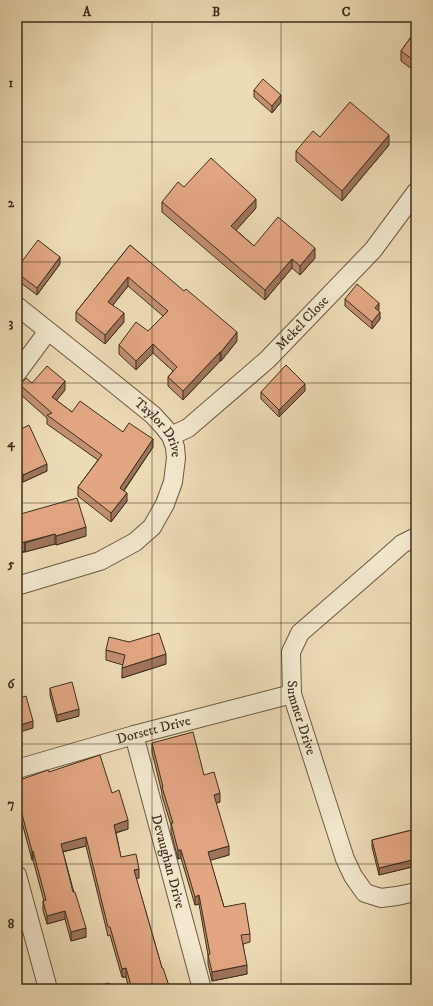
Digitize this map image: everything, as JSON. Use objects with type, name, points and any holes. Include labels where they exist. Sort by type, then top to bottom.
[{"type":"street","name":"Mekel Close","points":[[171,436],[188,428],[267,360],[373,250],[416,192]]},
{"type":"street","name":"Taylor Drive","points":[[17,306],[153,415],[171,436],[175,447],[176,458],[173,482],[165,504],[152,527],[135,542],[100,561],[17,586]]},
{"type":"street","points":[[17,373],[48,331]]},
{"type":"street","name":"Sumner Drive","points":[[416,537],[402,544],[300,633],[292,652],[292,694],[345,859],[353,876],[365,893],[381,898],[416,892]]},
{"type":"street","name":"Dorsett Drive","points":[[17,770],[134,735],[292,694]]},
{"type":"street","name":"Devaughan Drive","points":[[134,735],[202,989]]},
{"type":"street","points":[[17,875],[48,989]]},
{"type":"building","points":[[416,30],[416,62],[401,51]]},
{"type":"building","points":[[263,79],[281,95],[272,106],[254,90]]},
{"type":"building","points":[[350,102],[389,135],[342,191],[296,151],[313,131],[320,137]]},
{"type":"building","points":[[211,158],[256,199],[231,226],[254,246],[278,217],[315,248],[300,266],[292,259],[265,290],[162,202],[178,182],[184,187]]},
{"type":"building","points":[[38,240],[60,257],[37,288],[17,273],[17,268]]},
{"type":"building","points":[[130,245],[184,291],[186,289],[237,332],[221,352],[183,391],[168,377],[177,367],[153,344],[136,361],[119,345],[136,322],[148,331],[168,311],[128,277],[108,302],[124,313],[105,335],[76,312]]},
{"type":"building","points":[[357,284],[379,303],[375,308],[380,312],[372,322],[345,299]]},
{"type":"building","points":[[286,365],[305,384],[279,410],[261,392]]},
{"type":"building","points":[[47,366],[65,381],[52,397],[72,412],[80,401],[123,432],[129,423],[153,439],[120,488],[127,493],[111,513],[78,487],[102,455],[47,415],[52,413],[20,385],[26,378],[32,383]]},
{"type":"building","points":[[29,425],[47,464],[23,475],[17,462],[17,431]]},
{"type":"building","points":[[77,498],[86,527],[56,536],[55,534],[17,544],[17,515]]},
{"type":"building","points":[[159,633],[166,654],[122,668],[125,655],[106,650],[109,637],[129,642]]},
{"type":"building","points":[[72,682],[79,709],[57,715],[50,688]]},
{"type":"building","points":[[26,696],[33,721],[17,726],[17,699]]},
{"type":"building","points":[[193,732],[204,775],[214,772],[220,793],[214,795],[229,846],[208,852],[224,907],[245,903],[250,934],[241,935],[247,965],[212,972],[199,895],[195,897],[181,850],[178,850],[171,823],[173,823],[162,787],[152,743]]},
{"type":"building","points":[[100,755],[112,793],[119,790],[128,820],[114,825],[121,857],[136,854],[139,869],[134,870],[162,968],[170,989],[132,989],[126,968],[122,969],[110,927],[108,927],[86,837],[61,844],[73,892],[75,892],[86,928],[71,932],[65,911],[47,916],[43,901],[46,900],[33,851],[20,807],[17,808],[17,781],[48,770],[49,772]]},
{"type":"building","points":[[416,829],[416,859],[379,868],[372,840]]},
{"type":"building","points":[[109,983],[110,989],[85,989]]}]
